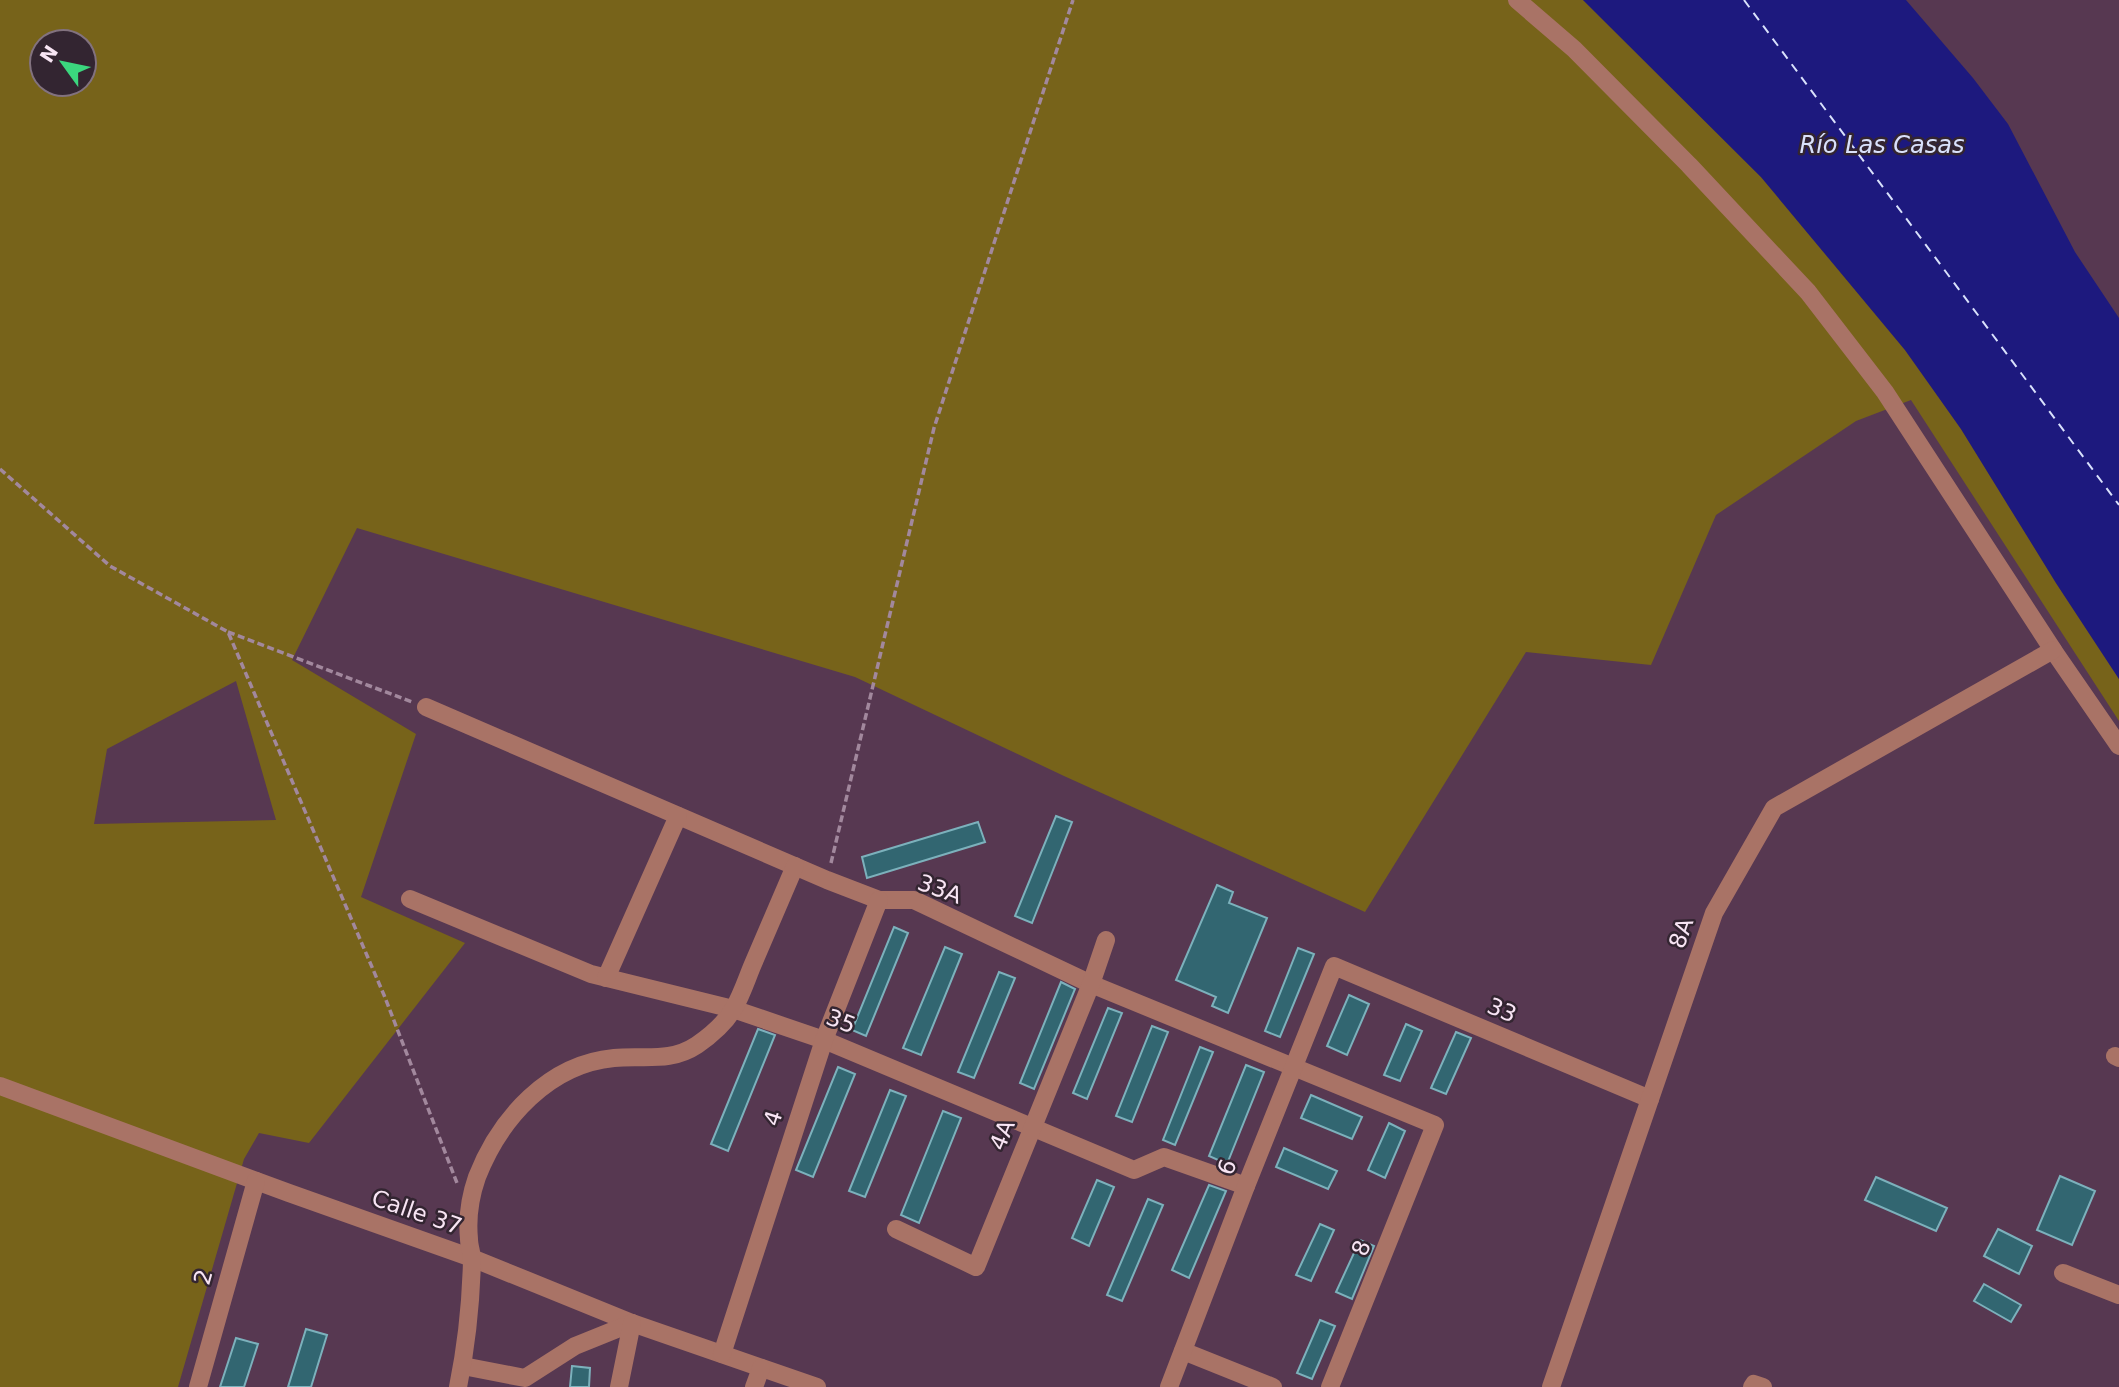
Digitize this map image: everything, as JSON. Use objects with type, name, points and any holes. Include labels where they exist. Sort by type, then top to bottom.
[{"type":"street","points":[[1517,0],[1584,59],[1689,165],[1808,292],[1885,393],[2119,746]]},
{"type":"street","name":"8A","points":[[1551,1387],[1714,913],[1774,808],[2053,650]]},
{"type":"street","name":"33A","points":[[426,707],[828,880],[879,900],[914,900],[1091,984],[1435,1125]]},
{"type":"street","points":[[606,978],[678,816]]},
{"type":"street","points":[[458,1387],[463,1366],[472,1258],[468,1225],[470,1201],[482,1165],[500,1135],[524,1103],[542,1085],[573,1070],[614,1058],[657,1058],[680,1054],[705,1039],[733,1009],[795,866]]},
{"type":"street","name":"35","points":[[410,899],[591,974],[733,1009],[824,1040],[1134,1170],[1164,1157],[1246,1186]]},
{"type":"street","name":"4","points":[[722,1354],[824,1040],[879,900]]},
{"type":"street","name":"4A","points":[[896,1229],[976,1267],[1031,1126],[1091,984],[1106,940]]},
{"type":"street","name":"33","points":[[1334,966],[1650,1099]]},
{"type":"street","name":"6","points":[[1169,1387],[1334,966]]},
{"type":"street","name":"Calle 37","points":[[0,1086],[472,1258],[632,1323],[817,1387]]},
{"type":"street","name":"8","points":[[1330,1387],[1435,1125]]},
{"type":"street","name":"2","points":[[198,1387],[256,1181]]},
{"type":"street","points":[[2063,1273],[2119,1295]]},
{"type":"street","points":[[463,1366],[525,1378],[575,1346],[632,1323]]},
{"type":"street","points":[[619,1387],[632,1323]]},
{"type":"street","points":[[1183,1351],[1273,1387]]},
{"type":"street","points":[[754,1387],[761,1368]]},
{"type":"path","points":[[828,880],[934,428],[1073,0]]},
{"type":"path","points":[[0,469],[110,566],[228,632],[426,707]]},
{"type":"path","points":[[228,632],[384,995],[458,1190],[470,1201]]},
{"type":"shaded area","points":[[0,0],[1583,0],[1761,177],[1905,350],[1961,429],[2119,679],[2119,721],[1911,400],[1856,421],[1716,515],[1651,665],[1526,652],[1365,912],[1064,776],[855,677],[357,528],[292,660],[416,734],[361,897],[465,943],[309,1143],[259,1133],[244,1159],[178,1387],[0,1387]],"holes":[[[236,681],[276,820],[94,824],[107,749]]]},
{"type":"water","name":"Río Las Casas","points":[[1583,0],[1906,0],[1973,78],[2008,124],[2075,252],[2119,318],[2119,679],[1961,429],[1905,350],[1761,177]]},
{"type":"building","points":[[1056,816],[1072,822],[1032,923],[1015,916]]},
{"type":"building","points":[[978,822],[985,842],[867,878],[862,857]]},
{"type":"building","points":[[1217,885],[1233,892],[1229,903],[1267,918],[1228,1013],[1212,1006],[1216,997],[1176,980]]},
{"type":"building","points":[[894,927],[908,933],[866,1036],[852,1030]]},
{"type":"building","points":[[945,947],[962,954],[921,1055],[903,1048]]},
{"type":"building","points":[[1298,948],[1314,954],[1280,1037],[1265,1031]]},
{"type":"building","points":[[999,972],[1015,978],[974,1078],[958,1072]]},
{"type":"building","points":[[1061,982],[1075,989],[1034,1089],[1020,1083]]},
{"type":"building","points":[[1349,995],[1369,1004],[1347,1055],[1327,1046]]},
{"type":"building","points":[[1108,1008],[1122,1013],[1087,1099],[1073,1093]]},
{"type":"building","points":[[1406,1024],[1422,1031],[1400,1081],[1384,1075]]},
{"type":"building","points":[[1152,1026],[1168,1032],[1132,1122],[1116,1116]]},
{"type":"building","points":[[758,1029],[775,1035],[728,1151],[711,1144]]},
{"type":"building","points":[[1456,1032],[1471,1038],[1446,1094],[1431,1088]]},
{"type":"building","points":[[1200,1047],[1213,1052],[1175,1145],[1163,1140]]},
{"type":"building","points":[[1246,1065],[1264,1072],[1227,1164],[1209,1156]]},
{"type":"building","points":[[838,1067],[855,1074],[813,1177],[796,1170]]},
{"type":"building","points":[[890,1090],[906,1096],[865,1197],[849,1191]]},
{"type":"building","points":[[1311,1095],[1362,1117],[1352,1139],[1301,1118]]},
{"type":"building","points":[[943,1111],[961,1118],[919,1223],[901,1215]]},
{"type":"building","points":[[1389,1123],[1405,1131],[1385,1178],[1368,1170]]},
{"type":"building","points":[[1284,1148],[1337,1171],[1328,1189],[1276,1167]]},
{"type":"building","points":[[2060,1176],[2095,1191],[2072,1245],[2037,1230]]},
{"type":"building","points":[[1876,1177],[1947,1208],[1936,1231],[1865,1200]]},
{"type":"building","points":[[1097,1180],[1114,1187],[1089,1246],[1072,1238]]},
{"type":"building","points":[[1209,1185],[1226,1191],[1189,1278],[1172,1270]]},
{"type":"building","points":[[1148,1199],[1163,1205],[1122,1301],[1107,1295]]},
{"type":"building","points":[[1320,1224],[1334,1230],[1311,1281],[1296,1275]]},
{"type":"building","points":[[1998,1229],[2032,1246],[2019,1274],[1984,1256]]},
{"type":"building","points":[[1360,1240],[1374,1246],[1352,1299],[1336,1292]]},
{"type":"building","points":[[1984,1284],[2021,1305],[2011,1322],[1974,1301]]},
{"type":"building","points":[[1320,1320],[1335,1326],[1312,1379],[1297,1373]]},
{"type":"building","points":[[306,1329],[327,1335],[311,1387],[288,1387]]},
{"type":"building","points":[[236,1338],[258,1344],[244,1387],[220,1387]]},
{"type":"building","points":[[572,1366],[590,1368],[589,1387],[570,1387]]},
{"type":"ferry route","points":[[1744,0],[2119,505]]}]
